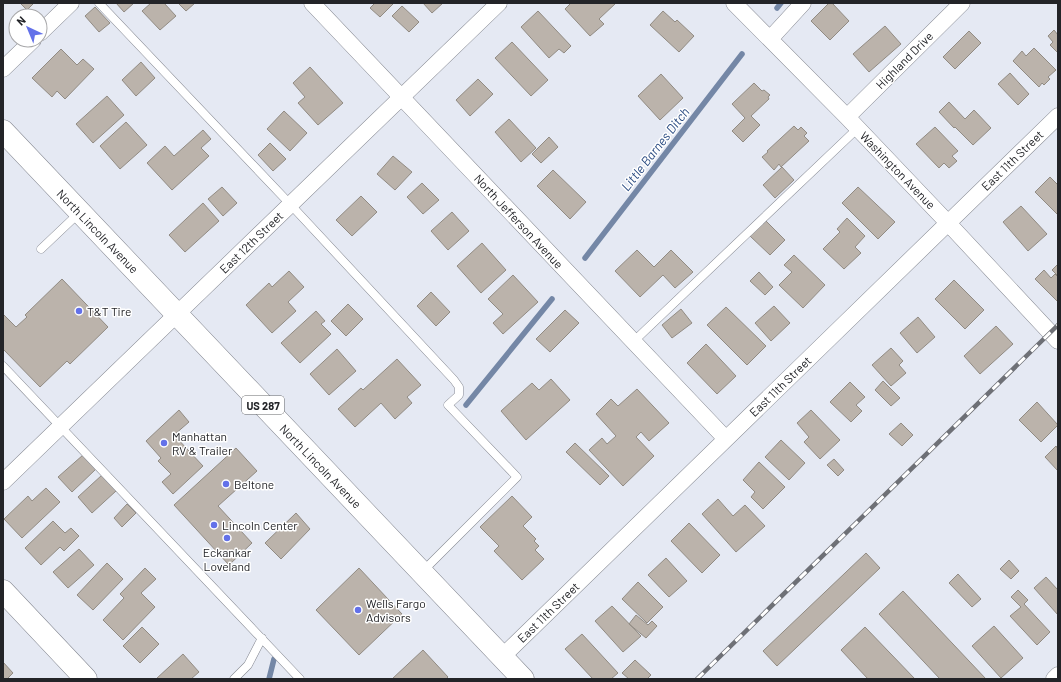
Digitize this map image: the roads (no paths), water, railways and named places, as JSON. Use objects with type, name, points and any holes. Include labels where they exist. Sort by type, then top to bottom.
[{"type":"highway","name":"North Lincoln Avenue","points":[[3,131],[523,679]]},
{"type":"highway","points":[[3,591],[86,679]]},
{"type":"street","points":[[48,25],[70,3]]},
{"type":"street","name":"North Jefferson Avenue","points":[[312,3],[726,439]]},
{"type":"street","name":"East 12th Street","points":[[3,482],[499,3]]},
{"type":"street","name":"Washington Avenue","points":[[734,3],[858,128],[1058,341]]},
{"type":"street","points":[[770,39],[803,3]]},
{"type":"street","name":"Highland Drive","points":[[847,117],[962,3]]},
{"type":"street","points":[[3,69],[25,48]]},
{"type":"street","name":"East 11th Street","points":[[502,657],[1058,116]]},
{"type":"street","points":[[1054,679],[1058,675]]},
{"type":"lane","points":[[99,3],[457,383],[460,391],[459,395],[448,406],[517,477],[422,572]]},
{"type":"lane","points":[[633,342],[858,128]]},
{"type":"lane","points":[[40,248],[80,212]]},
{"type":"lane","points":[[3,366],[300,679]]},
{"type":"lane","points":[[234,679],[248,665],[262,638]]},
{"type":"waterway","name":"Little Barnes Ditch","points":[[777,8],[781,3]]},
{"type":"waterway","name":"Little Barnes Ditch","points":[[585,258],[742,54]]},
{"type":"waterway","name":"Little Barnes Ditch","points":[[466,405],[552,299]]},
{"type":"waterway","name":"Little Barnes Ditch","points":[[269,679],[274,659]]},
{"type":"railway","points":[[697,679],[1058,325]]},
{"type":"place","name":"T&T Tire","points":[[79,311]]},
{"type":"place","name":"Manhattan RV & Trailer","points":[[164,443]]},
{"type":"place","name":"Beltone","points":[[226,484]]},
{"type":"place","name":"Lincoln Center","points":[[214,525]]},
{"type":"place","name":"Eckankar Loveland","points":[[227,538]]},
{"type":"place","name":"Wells Fargo Advisors","points":[[358,610]]}]
